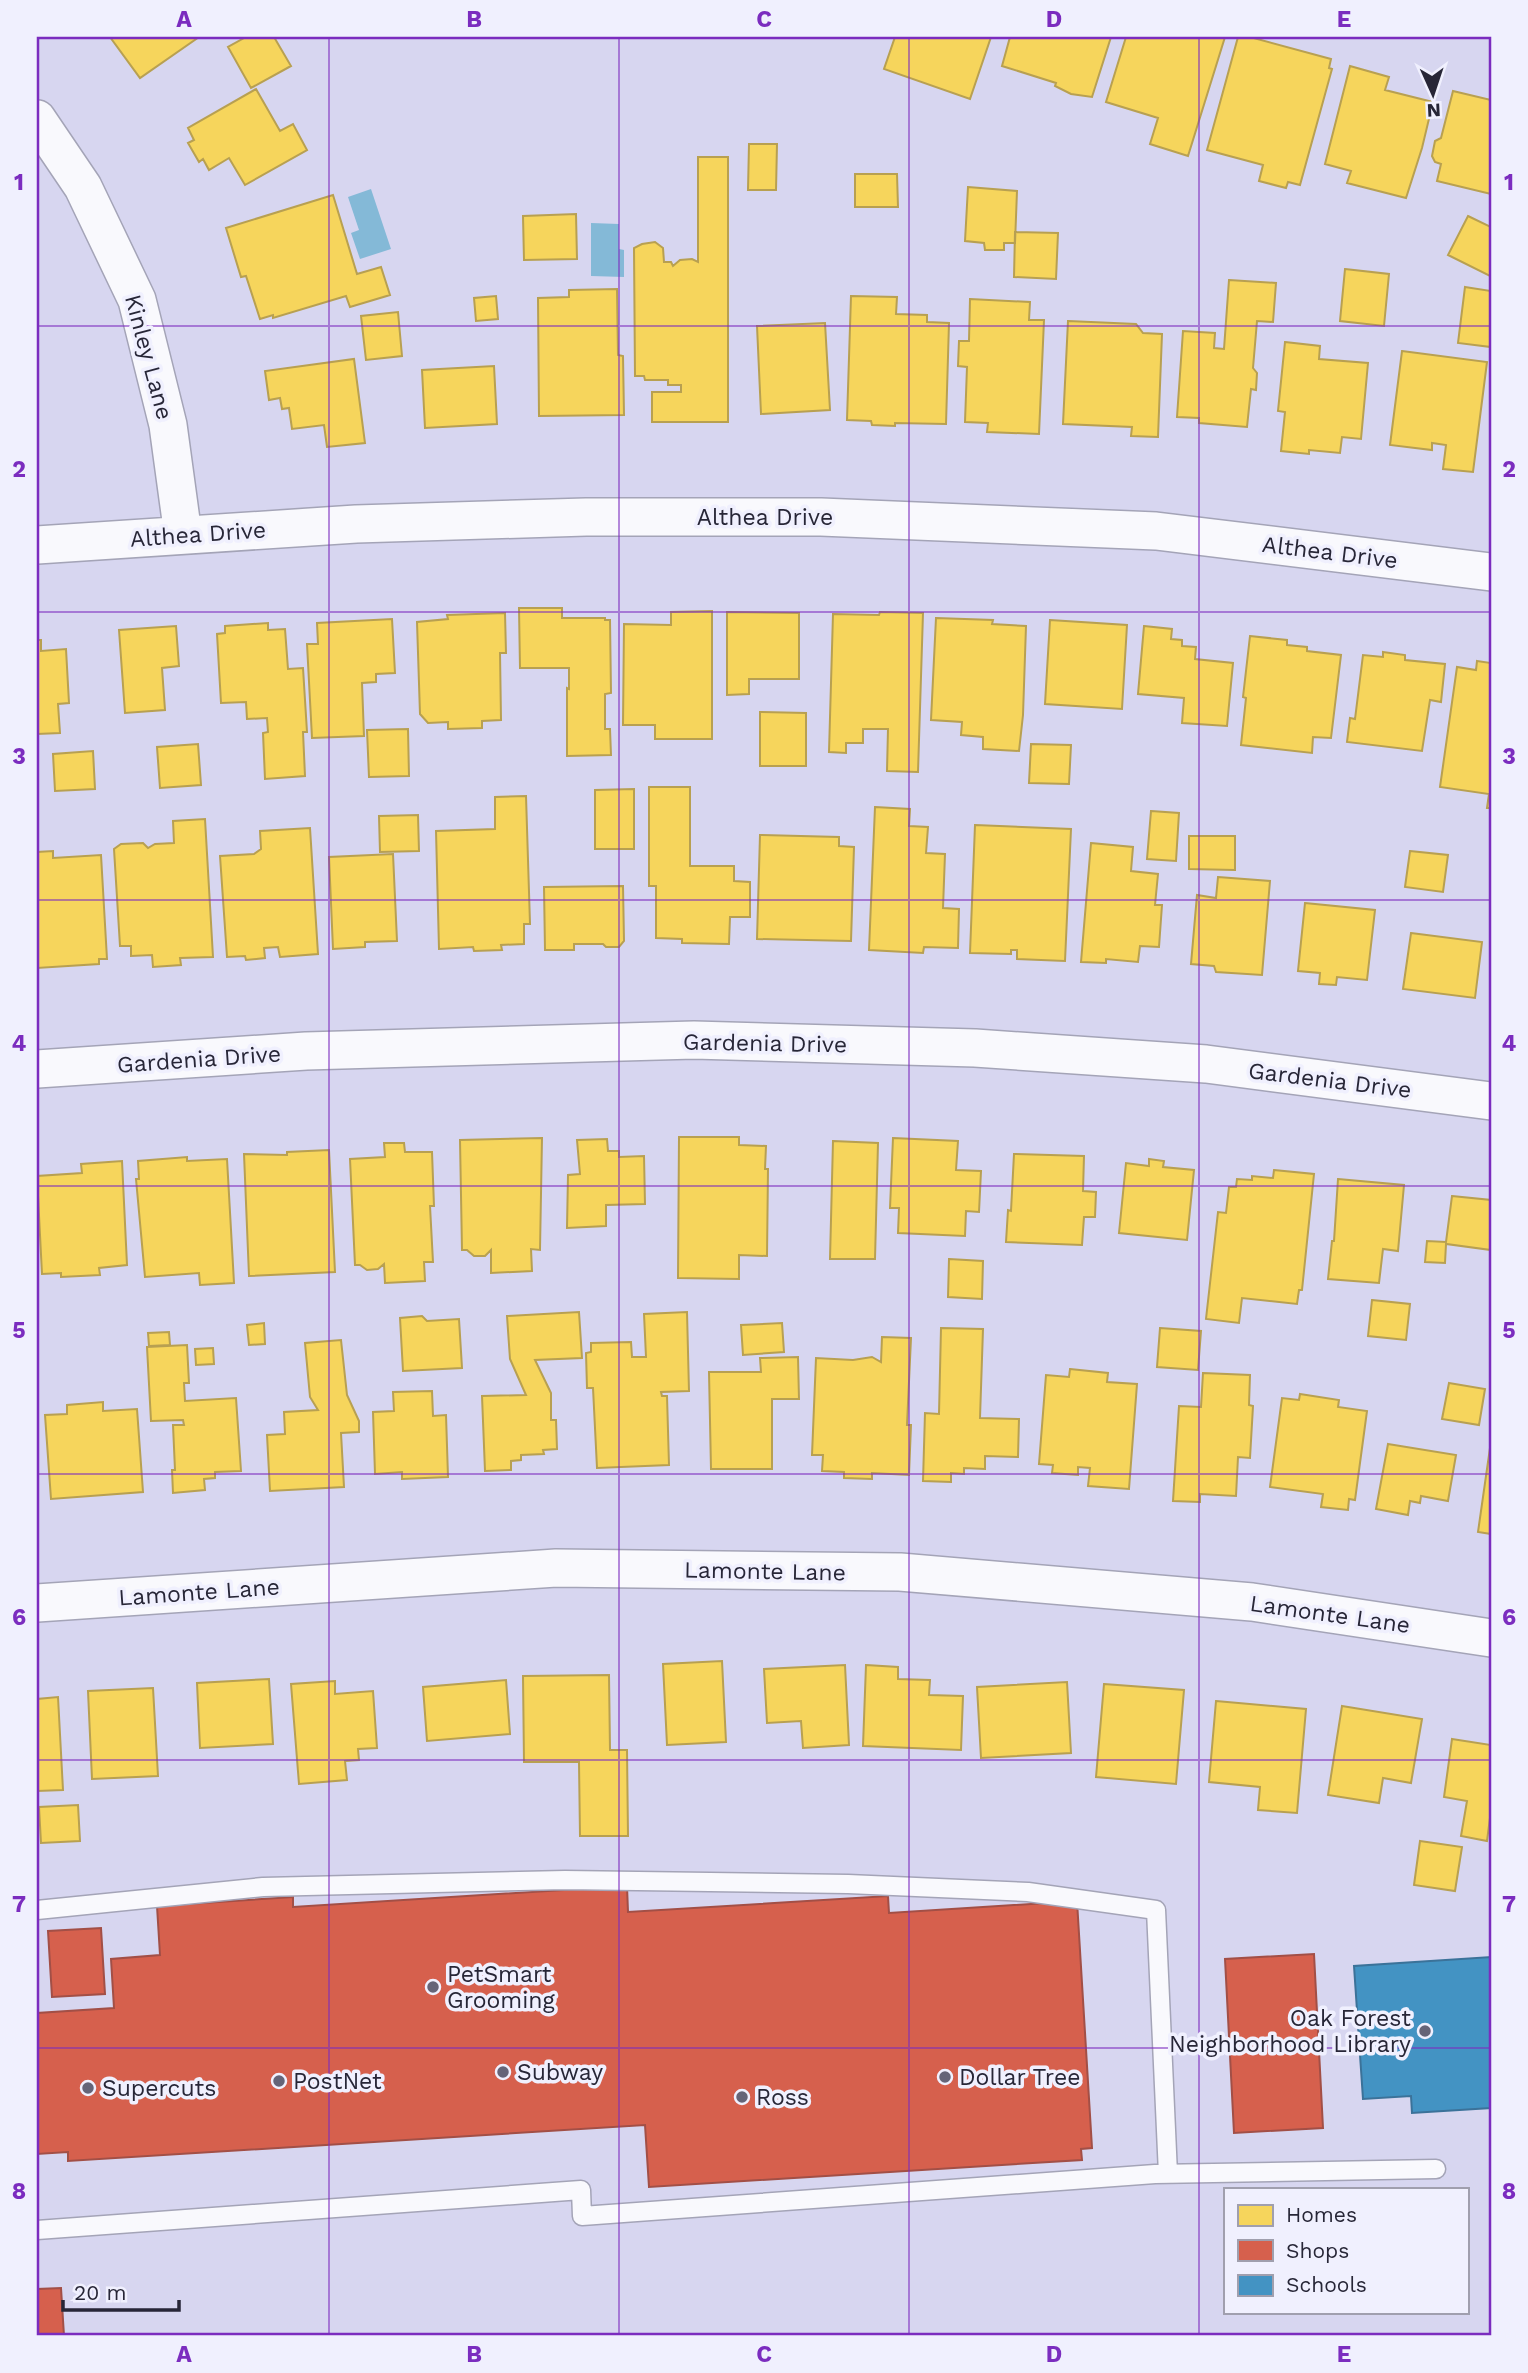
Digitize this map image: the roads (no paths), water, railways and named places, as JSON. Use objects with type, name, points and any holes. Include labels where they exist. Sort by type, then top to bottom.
[{"type":"street","name":"Kinley Lane","points":[[37,119],[83,187],[137,300],[168,425],[183,535]]},
{"type":"street","name":"Althea Drive","points":[[37,545],[356,524],[572,517],[821,517],[1156,531],[1491,572]]},
{"type":"street","name":"Gardenia Drive","points":[[37,1069],[306,1051],[694,1040],[975,1048],[1206,1064],[1491,1101]]},
{"type":"street","name":"Lamonte Lane","points":[[37,1602],[556,1568],[900,1572],[1252,1602],[1491,1639]]},
{"type":"lane","points":[[37,1910],[262,1887],[565,1880],[848,1884],[1028,1892],[1156,1910],[1168,2174]]},
{"type":"lane","points":[[37,2230],[581,2190],[583,2216],[1168,2174],[1436,2169]]},
{"type":"water","points":[[371,189],[391,249],[360,259],[351,233],[359,230],[348,197]]},
{"type":"water","points":[[591,223],[619,224],[619,249],[624,250],[624,277],[591,276]]},
{"type":"place","name":"PetSmart Grooming","points":[[433,1987]]},
{"type":"place","name":"Oak Forest Neighborhood Library","points":[[1425,2031]]},
{"type":"place","name":"Subway","points":[[503,2072]]},
{"type":"place","name":"Dollar Tree","points":[[945,2077]]},
{"type":"place","name":"PostNet","points":[[279,2081]]},
{"type":"place","name":"Supercuts","points":[[88,2088]]},
{"type":"place","name":"Ross","points":[[742,2097]]}]
